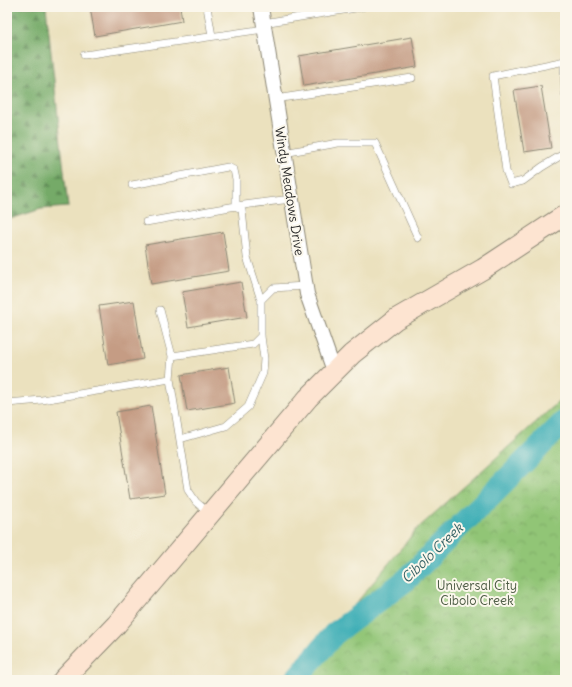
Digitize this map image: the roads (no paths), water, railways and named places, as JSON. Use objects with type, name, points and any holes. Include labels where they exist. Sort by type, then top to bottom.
[{"type":"main road","points":[[63,680],[116,625],[308,398],[352,354],[396,319],[483,269],[565,215]]},
{"type":"street","name":"Windy Meadows Drive","points":[[261,7],[306,294],[334,371]]},
{"type":"lane","points":[[207,7],[212,36]]},
{"type":"lane","points":[[84,55],[212,36],[362,7]]},
{"type":"lane","points":[[565,61],[493,76],[506,171],[511,184],[523,181],[565,153]]},
{"type":"lane","points":[[565,66],[565,92]]},
{"type":"lane","points":[[275,99],[412,78]]},
{"type":"lane","points":[[284,153],[338,143],[375,143],[418,238]]},
{"type":"lane","points":[[132,185],[228,166],[234,170],[236,179],[236,206]]},
{"type":"lane","points":[[146,222],[236,206],[291,199]]},
{"type":"lane","points":[[180,439],[226,426],[248,407],[263,373],[264,359],[261,336],[261,300],[247,257],[242,210],[236,206]]},
{"type":"lane","points":[[261,300],[272,288],[305,286]]},
{"type":"lane","points":[[160,310],[172,356],[170,379],[188,490],[196,502],[210,514]]},
{"type":"lane","points":[[172,356],[253,344],[261,336]]},
{"type":"lane","points":[[7,403],[42,400],[170,379]]},
{"type":"waterway","name":"Cibolo Creek","points":[[295,680],[334,634],[406,580],[565,421]]},
{"type":"park label","name":"Universal City Cibolo Creek","points":[[477,592]]}]
